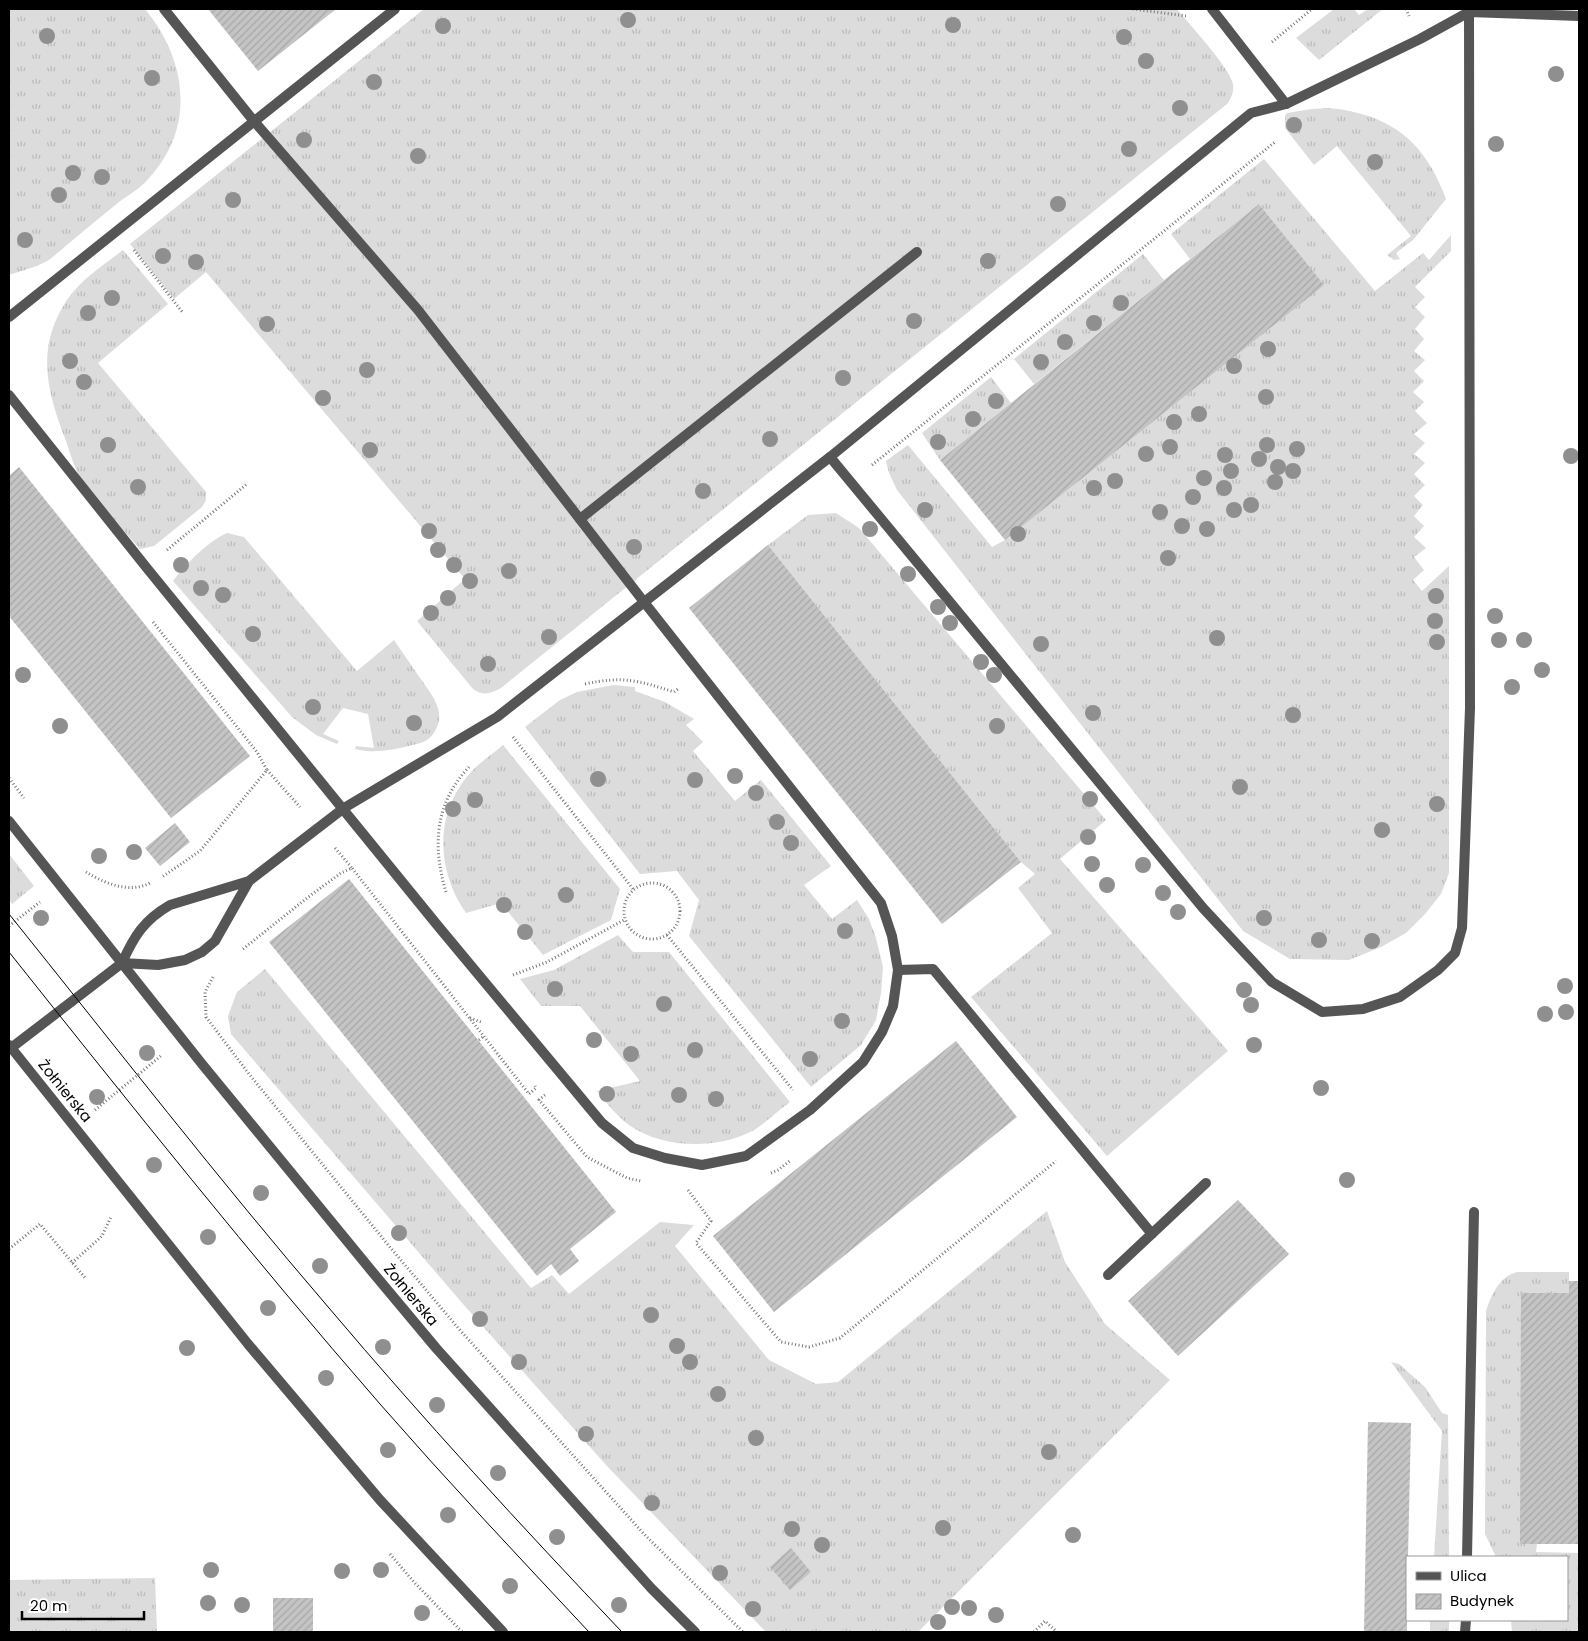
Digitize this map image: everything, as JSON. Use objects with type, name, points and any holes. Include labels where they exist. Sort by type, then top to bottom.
[{"type":"street","points":[[9,395],[146,567],[344,808],[438,926],[602,1123],[633,1148],[665,1158],[702,1165],[746,1156],[810,1110],[863,1062],[882,1032],[893,1006],[898,970],[892,936],[881,903],[644,602],[418,310],[253,120],[164,9]]},
{"type":"street","points":[[9,318],[253,120],[395,9]]},
{"type":"street","points":[[1212,9],[1286,104]]},
{"type":"street","points":[[249,881],[215,941],[202,952],[185,960],[158,965],[122,962],[133,939],[143,925],[159,911],[170,905],[249,881],[344,808],[497,717],[830,457],[1251,113],[1286,104],[1420,39],[1469,10],[1579,16]]},
{"type":"street","points":[[830,457],[1203,908],[1272,982],[1322,1012],[1363,1009],[1400,997],[1438,970],[1455,953],[1462,928],[1470,708],[1469,10]]},
{"type":"street","points":[[580,519],[917,252]]},
{"type":"street","name":"Żołnierska","points":[[9,821],[357,1254],[424,1333],[651,1588],[695,1632]]},
{"type":"street","name":"Żołnierska","points":[[122,962],[10,1048],[248,1344],[386,1507],[503,1632]]},
{"type":"street","points":[[898,970],[933,969],[1076,1145],[1152,1234]]},
{"type":"street","points":[[1108,1275],[1206,1183]]},
{"type":"street","points":[[1467,1556],[1474,1212]]},
{"type":"path","points":[[1133,9],[1170,15],[1220,19]]},
{"type":"path","points":[[1252,59],[1312,9]]},
{"type":"path","points":[[851,482],[1276,142]]},
{"type":"path","points":[[118,230],[183,313]]},
{"type":"path","points":[[146,567],[247,484]]},
{"type":"path","points":[[147,615],[257,752],[267,770],[200,850],[161,878]]},
{"type":"path","points":[[580,685],[610,678],[636,680],[674,692],[699,672]]},
{"type":"path","points":[[497,717],[633,889]]},
{"type":"path","points":[[447,895],[441,877],[438,855],[440,824],[450,791],[471,764]]},
{"type":"path","points":[[9,778],[27,801]]},
{"type":"path","points":[[239,952],[314,893],[352,868],[529,1094],[536,1088],[530,1080]]},
{"type":"path","points":[[81,869],[103,882],[127,887],[140,888],[154,881]]},
{"type":"path","points":[[648,883],[662,885],[674,894],[680,909],[678,924],[667,935],[656,939],[644,939],[634,934],[624,920],[624,903],[633,889],[648,883]]},
{"type":"path","points":[[9,926],[44,898]]},
{"type":"path","points":[[488,984],[547,962],[624,920]]},
{"type":"path","points":[[667,935],[810,1110]]},
{"type":"path","points":[[215,974],[205,992],[206,1016],[249,1074],[459,1329],[644,1534],[744,1632]]},
{"type":"path","points":[[470,1018],[484,1022]]},
{"type":"path","points":[[479,1040],[484,1036]]},
{"type":"path","points":[[89,1114],[164,1054]]},
{"type":"path","points":[[687,1190],[711,1221],[696,1243],[781,1342],[809,1347],[840,1338],[1076,1145]]},
{"type":"path","points":[[72,1262],[102,1236],[111,1217]]},
{"type":"path","points":[[9,1249],[40,1224],[86,1279]]},
{"type":"path","points":[[1034,1632],[1045,1621],[1057,1632]]},
{"type":"green space","points":[[9,9],[145,9],[159,29],[170,50],[177,71],[180,94],[179,116],[174,137],[164,158],[146,182],[110,209],[49,260],[9,275]]},
{"type":"green space","points":[[424,9],[1177,9],[1226,69],[1231,78],[1233,90],[1227,104],[501,688],[490,693],[483,693],[473,689],[417,621],[465,579],[206,272],[174,299],[130,244]]},
{"type":"green space","points":[[1334,9],[1354,9],[1359,15],[1368,9],[1383,9],[1319,60],[1296,38]]},
{"type":"green space","points":[[1329,108],[1351,111],[1387,124],[1416,146],[1437,179],[1446,199],[1413,240],[1396,253],[1400,259],[1394,260],[1387,255],[1411,236],[1337,146],[1314,165],[1285,128],[1285,116],[1287,113]]},
{"type":"green space","points":[[1264,159],[1375,291],[1423,253],[1429,260],[1451,235],[1451,251],[1415,287],[1425,297],[1415,307],[1425,317],[1415,329],[1424,339],[1414,351],[1425,360],[1414,371],[1424,381],[1413,392],[1424,402],[1415,411],[1427,423],[1414,434],[1425,443],[1414,454],[1425,463],[1414,474],[1425,485],[1414,496],[1423,505],[1414,516],[1424,526],[1414,537],[1426,548],[1414,557],[1424,570],[1413,580],[1422,591],[1449,566],[1449,873],[1441,894],[1406,933],[1381,947],[1349,960],[1290,959],[1243,931],[897,490],[886,461],[908,445],[992,547],[1005,540],[1323,285],[1259,204],[1190,259],[1171,234]]},
{"type":"green space","points":[[123,250],[168,304],[98,363],[206,492],[206,500],[202,507],[154,546],[140,549],[98,502],[79,476],[59,423],[47,370],[51,335],[57,318],[67,300],[86,279]]},
{"type":"green space","points":[[1143,254],[1164,280],[1034,384],[1014,359]]},
{"type":"green space","points":[[991,377],[1011,403],[940,460],[922,433]]},
{"type":"green space","points":[[836,513],[859,528],[1106,820],[1060,859],[1228,1051],[1107,1156],[971,997],[1052,933],[1018,888],[1035,874],[1021,862],[768,545],[808,515]]},
{"type":"green space","points":[[227,533],[244,537],[357,671],[394,640],[435,700],[438,708],[439,722],[432,736],[423,742],[383,751],[362,750],[355,749],[356,746],[374,748],[368,714],[343,708],[323,734],[339,741],[337,744],[316,735],[292,717],[173,581],[197,554]]},
{"type":"green space","points":[[613,685],[635,687],[635,691],[665,702],[694,719],[686,725],[703,742],[693,751],[735,801],[761,780],[831,866],[804,885],[832,919],[857,900],[869,919],[883,967],[876,1020],[861,1045],[811,1087],[689,936],[699,900],[677,871],[640,874],[525,727],[560,700],[577,692]]},
{"type":"green space","points":[[503,745],[620,889],[611,920],[543,955],[501,903],[466,913],[456,896],[444,859],[443,840],[452,802],[461,785],[474,769]]},
{"type":"green space","points":[[9,854],[34,886],[12,904],[9,899]]},
{"type":"green space","points":[[618,935],[633,952],[669,952],[790,1102],[750,1132],[721,1142],[705,1144],[688,1144],[656,1138],[642,1133],[620,1117],[597,1091],[640,1081],[580,1006],[541,1006],[520,979],[554,970]]},
{"type":"green space","points":[[265,969],[531,1288],[552,1275],[569,1294],[660,1222],[694,1225],[675,1246],[769,1360],[816,1384],[838,1382],[1047,1211],[1065,1262],[1105,1324],[1170,1380],[918,1632],[766,1632],[606,1465],[463,1304],[231,1034],[228,1016],[237,992]]},
{"type":"green space","points":[[1517,1272],[1569,1272],[1569,1293],[1536,1552],[1579,1553],[1579,1632],[1512,1632],[1511,1621],[1568,1621],[1568,1556],[1496,1556],[1485,1534],[1486,1312],[1497,1288],[1511,1274]]},
{"type":"green space","points":[[1391,1362],[1399,1364],[1425,1387],[1442,1413],[1448,1415],[1449,1556],[1434,1556],[1442,1431]]},
{"type":"green space","points":[[155,1578],[157,1632],[9,1632],[9,1580]]},
{"type":"green space","points":[[1430,1621],[1449,1621],[1449,1632],[1430,1632]]},
{"type":"building","points":[[208,9],[336,9],[258,71]]},
{"type":"building","points":[[1259,204],[1324,285],[1005,540],[940,460]]},
{"type":"building","points":[[19,467],[250,756],[171,818],[9,616],[9,476]]},
{"type":"building","points":[[768,545],[1021,862],[942,924],[689,608]]},
{"type":"building","points":[[175,823],[190,842],[160,866],[145,848]]},
{"type":"building","points":[[349,879],[616,1212],[570,1249],[579,1261],[560,1276],[551,1264],[537,1276],[269,942]]},
{"type":"building","points":[[956,1041],[1017,1117],[774,1312],[713,1236]]},
{"type":"building","points":[[1238,1200],[1289,1254],[1178,1356],[1128,1301]]},
{"type":"building","points":[[1569,1281],[1579,1281],[1579,1544],[1520,1544],[1521,1293],[1569,1293]]},
{"type":"building","points":[[1368,1422],[1411,1423],[1408,1556],[1406,1556],[1407,1632],[1364,1632]]},
{"type":"building","points":[[791,1548],[811,1572],[790,1590],[770,1567]]},
{"type":"building","points":[[273,1598],[313,1598],[313,1630],[311,1632],[273,1632]]},
{"type":"tram line","points":[[9,914],[207,1162],[288,1260],[400,1391],[547,1553],[622,1632]]},
{"type":"tram line","points":[[9,952],[192,1180],[332,1349],[432,1462],[589,1632]]}]
